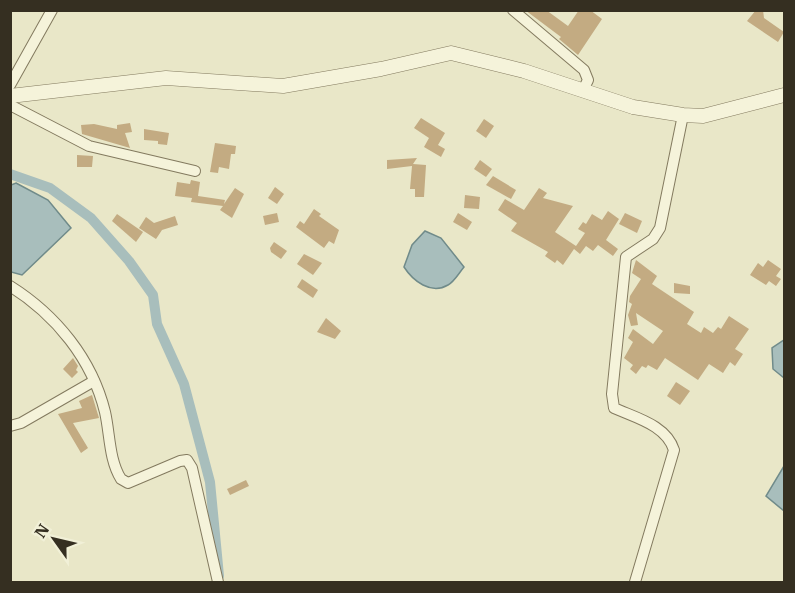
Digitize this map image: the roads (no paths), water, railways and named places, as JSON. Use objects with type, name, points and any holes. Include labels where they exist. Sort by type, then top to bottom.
[{"type":"street","points":[[10,85],[52,10]]},
{"type":"street","points":[[513,10],[584,70],[588,80],[583,90]]},
{"type":"street","points":[[10,96],[166,78],[283,86],[381,69],[452,53],[583,90],[633,107],[683,115],[703,116],[784,95]]},
{"type":"street","points":[[10,105],[89,146],[195,171]]},
{"type":"street","points":[[635,582],[674,450],[670,438],[658,428],[614,408],[612,394],[626,257],[653,239],[660,228],[683,115]]},
{"type":"street","points":[[10,286],[50,314],[88,366],[106,415],[106,427],[121,479],[128,483],[180,460],[187,460],[192,468],[218,582]]},
{"type":"street","points":[[10,426],[21,423],[94,381]]},
{"type":"water","points":[[16,183],[48,200],[71,228],[22,275],[11,272],[11,185]]},
{"type":"water","points":[[425,231],[441,238],[464,267],[452,282],[442,288],[423,285],[404,267],[412,245]]},
{"type":"water","points":[[784,340],[784,378],[773,369],[772,348]]},
{"type":"water","points":[[784,466],[784,511],[766,496]]},
{"type":"waterway","points":[[10,174],[50,188],[91,218],[129,261],[153,295],[157,324],[184,384],[210,482],[219,576]]}]
